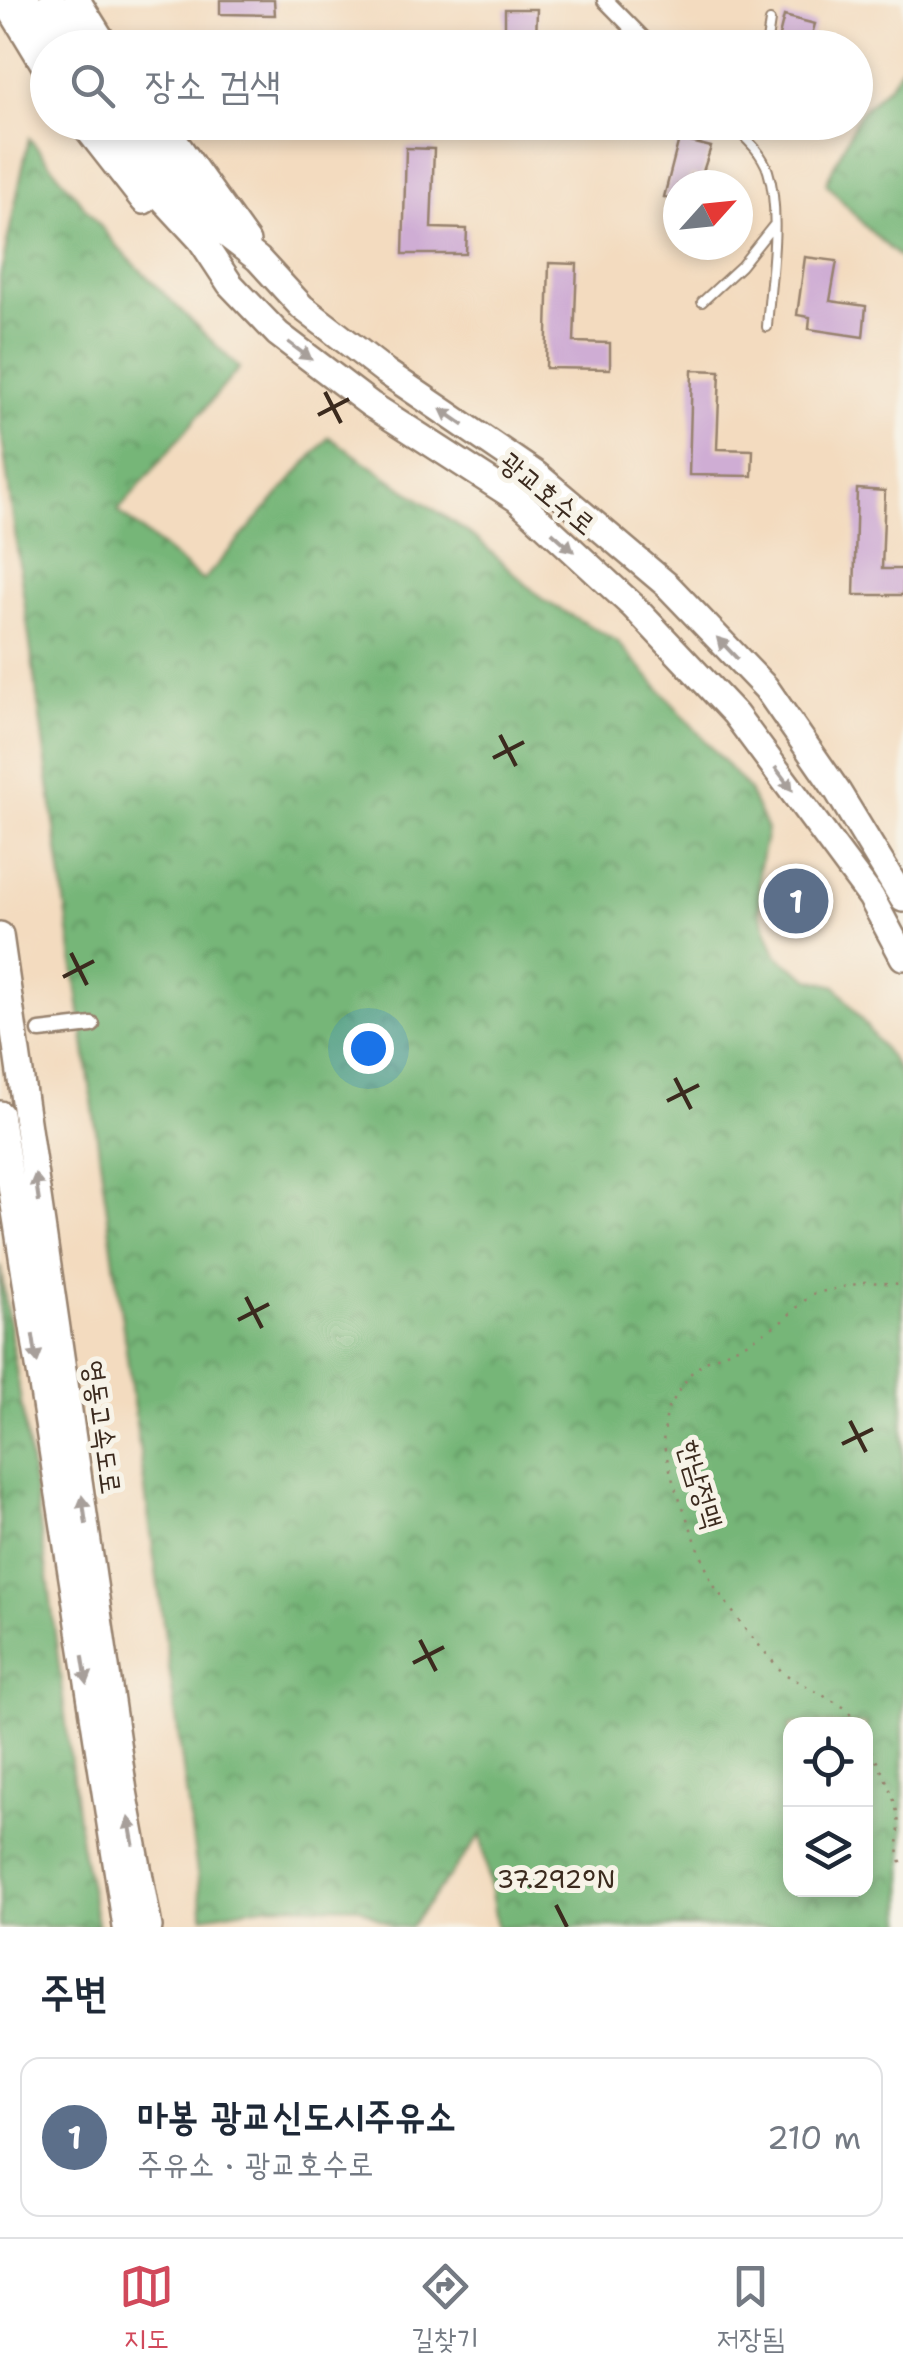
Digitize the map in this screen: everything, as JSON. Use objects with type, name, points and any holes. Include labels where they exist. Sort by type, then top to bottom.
[{"type":"highway","points":[[5,0],[30,41]]},
{"type":"highway","points":[[27,0],[45,30]]},
{"type":"highway","points":[[52,0],[71,30]]},
{"type":"highway","points":[[77,0],[96,30]]},
{"type":"highway","points":[[97,140],[192,256],[230,284]]},
{"type":"highway","name":"광교호수로","points":[[124,140],[171,191],[258,259],[302,307],[386,372],[537,476],[667,585],[766,688],[838,792],[903,900]]},
{"type":"highway","name":"광교호수로","points":[[144,140],[230,284],[278,334],[355,392],[517,500],[633,606],[735,714],[871,897],[903,957]]},
{"type":"highway","points":[[174,140],[258,259]]},
{"type":"highway","name":"영동고속도로","points":[[0,935],[124,1791],[149,1927]]},
{"type":"highway","name":"영동고속도로","points":[[0,1114],[126,1927]]},
{"type":"street","points":[[605,0],[634,30]]},
{"type":"street","points":[[40,1031],[92,1024]]},
{"type":"lane","points":[[769,30],[770,21]]},
{"type":"lane","points":[[748,140],[768,170],[773,226],[767,327]]},
{"type":"lane","points":[[702,302],[740,266],[773,226]]},
{"type":"path","name":"한남정맥","points":[[852,1717],[847,1709],[784,1673],[744,1629],[712,1583],[674,1485],[664,1442],[668,1410],[690,1374],[706,1360],[749,1342],[781,1322],[812,1294],[864,1282],[903,1284]]},
{"type":"path","points":[[873,1755],[898,1818],[898,1856],[903,1867]]},
{"type":"green space","points":[[903,64],[903,261],[826,183],[847,140],[873,140],[873,100]]},
{"type":"green space","points":[[29,138],[119,249],[239,368],[118,511],[203,581],[329,437],[477,539],[543,600],[617,641],[748,789],[767,830],[759,870],[760,912],[776,955],[810,979],[836,986],[897,1067],[903,1083],[903,1927],[497,1927],[481,1835],[410,1927],[393,1927],[359,1907],[270,1905],[203,1916],[0,423],[0,277]]},
{"type":"green space","points":[[0,1265],[49,1585],[81,1844],[98,1927],[0,1927]]},
{"type":"building","points":[[220,0],[274,0],[275,15],[220,14]]},
{"type":"building","points":[[505,9],[537,9],[536,30],[505,30]]},
{"type":"building","points":[[784,16],[815,24],[813,30],[780,30]]},
{"type":"building","points":[[679,140],[711,147],[704,170],[671,170]]},
{"type":"building","points":[[406,148],[434,149],[431,228],[467,229],[466,254],[403,254]]},
{"type":"building","points":[[805,257],[837,261],[830,301],[866,306],[863,337],[809,329],[810,317],[797,315]]},
{"type":"building","points":[[549,263],[577,264],[574,342],[610,343],[610,369],[546,368]]},
{"type":"building","points":[[692,370],[720,371],[717,449],[753,450],[752,476],[689,475]]},
{"type":"building","points":[[857,489],[885,491],[882,569],[903,569],[903,595],[854,595]]},
{"type":"place","name":"마봉 광교신도시주유소","points":[[796,901]]}]
